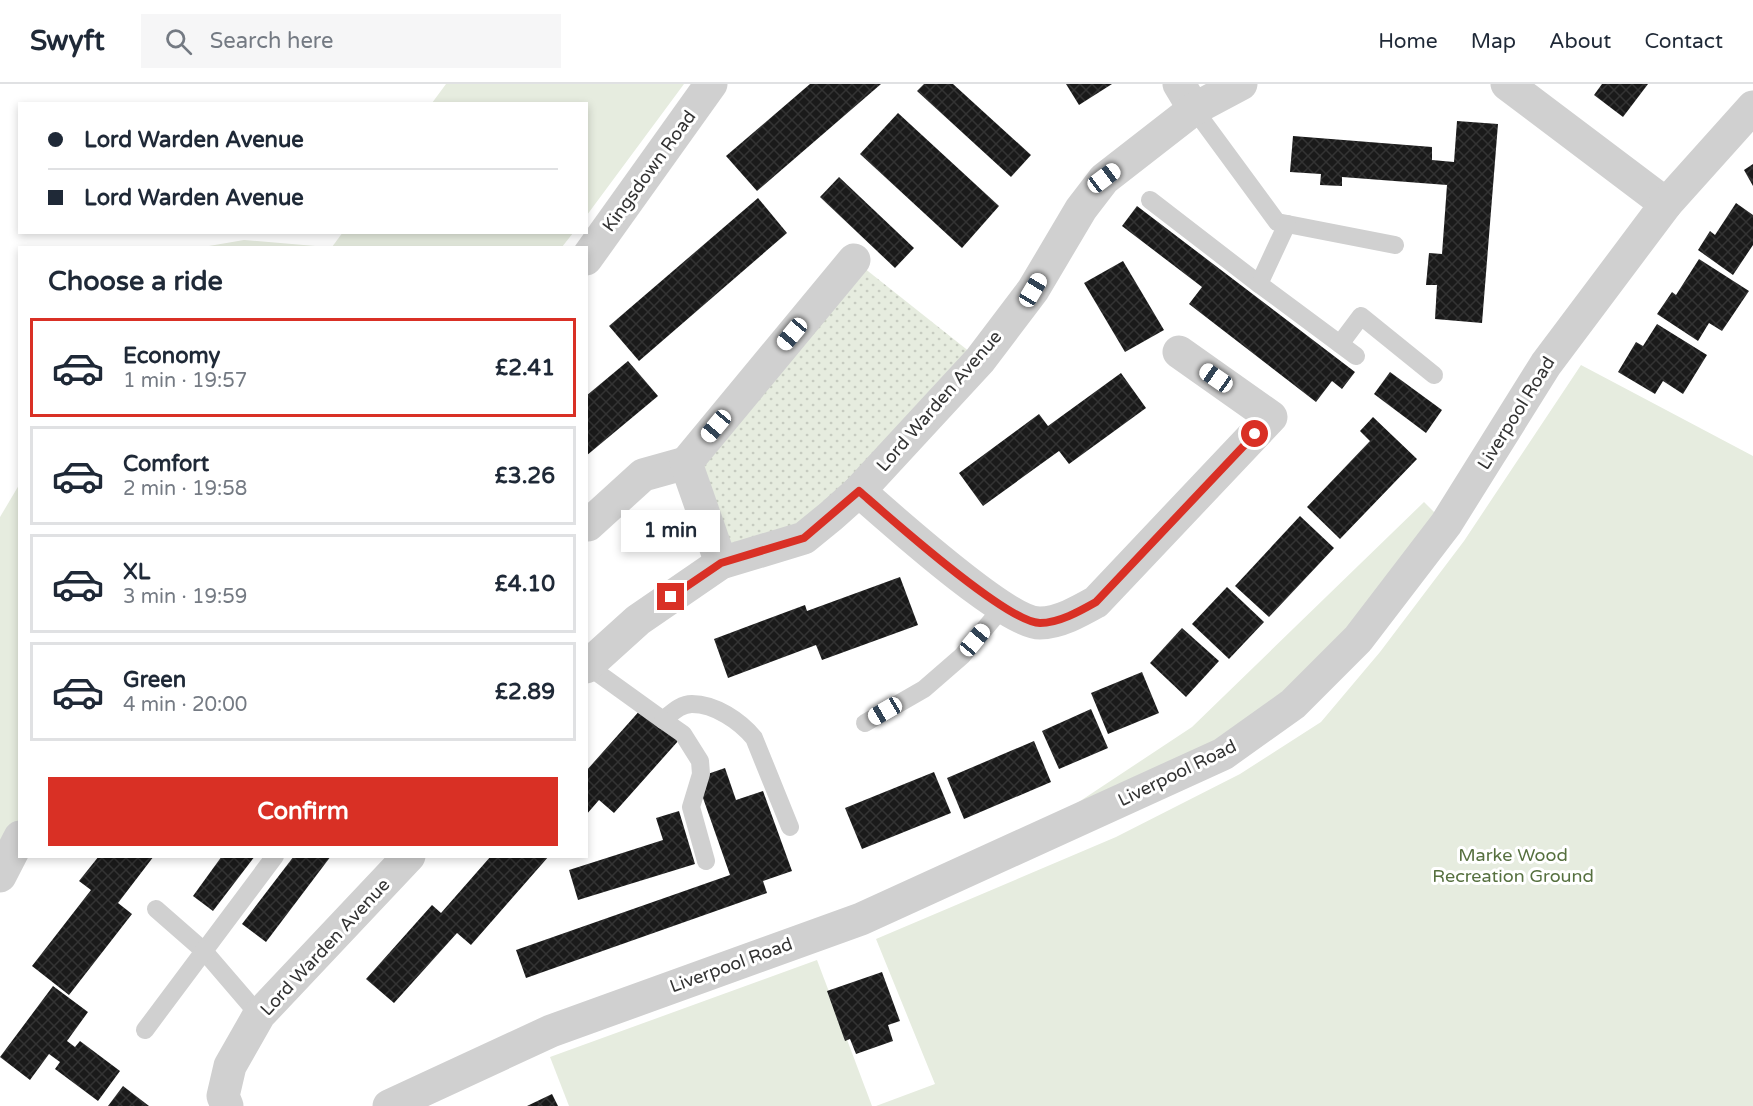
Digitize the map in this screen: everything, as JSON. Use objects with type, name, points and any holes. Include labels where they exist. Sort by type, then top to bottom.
[{"type":"street","name":"Kingsdown Road","points":[[588,256],[711,84]]},
{"type":"street","name":"Lord Warden Avenue","points":[[588,665],[638,620],[721,563],[804,538],[859,491],[980,360],[1033,290],[1081,209],[1104,178],[1187,97],[1241,84]]},
{"type":"street","points":[[1507,84],[1666,204]]},
{"type":"street","name":"Liverpool Road","points":[[389,1106],[550,1031],[861,919],[1223,754],[1293,704],[1358,639],[1446,524],[1546,364],[1666,204],[1753,106]]},
{"type":"street","points":[[588,525],[643,475],[686,463],[854,260]]},
{"type":"street","points":[[859,491],[1002,608],[1039,623],[1078,613],[1096,602],[1271,417],[1179,352]]},
{"type":"street","points":[[686,463],[721,563]]},
{"type":"street","points":[[0,876],[18,841]]},
{"type":"street","name":"Lord Warden Avenue","points":[[227,1106],[223,1096],[230,1066],[259,1015],[407,858]]},
{"type":"lane","points":[[1187,97],[1276,222],[1395,245]]},
{"type":"lane","points":[[1150,200],[1356,356]]},
{"type":"lane","points":[[1259,284],[1287,224]]},
{"type":"lane","points":[[1340,344],[1361,316],[1434,375]]},
{"type":"lane","points":[[865,723],[924,689],[962,656],[1002,608]]},
{"type":"lane","points":[[588,667],[629,698],[683,734],[700,761],[701,774],[691,807],[706,861]]},
{"type":"lane","points":[[663,720],[678,708],[691,704],[720,712],[745,728],[754,738],[790,827]]},
{"type":"lane","points":[[145,1030],[274,858]]},
{"type":"lane","points":[[156,909],[204,951],[259,1015]]},
{"type":"green space","points":[[446,84],[684,84],[588,214],[588,102],[433,102]]},
{"type":"green space","points":[[342,234],[572,234],[563,246],[333,246]]},
{"type":"green space","points":[[244,240],[315,246],[209,246]]},
{"type":"green space","points":[[854,260],[980,360],[859,491],[721,563],[686,463]]},
{"type":"green space","name":"Marke Wood Recreation Ground","points":[[1581,365],[1753,456],[1753,1106],[876,1106],[935,1084],[876,939],[1116,837],[1240,774],[1321,722],[1380,652],[1464,541]]},
{"type":"green space","points":[[18,487],[18,839],[0,876],[0,517]]},
{"type":"green space","points":[[1424,502],[1446,524],[1293,704],[1053,819],[1192,727]]},
{"type":"green space","points":[[817,960],[872,1106],[569,1106],[550,1057]]},
{"type":"building","points":[[810,84],[881,84],[757,191],[726,156]]},
{"type":"building","points":[[924,84],[953,84],[1031,155],[1011,177],[917,91]]},
{"type":"building","points":[[1066,84],[1112,84],[1079,105]]},
{"type":"building","points":[[1602,84],[1648,84],[1623,117],[1594,95]]},
{"type":"building","points":[[898,113],[999,206],[962,248],[860,154]]},
{"type":"building","points":[[1457,121],[1498,124],[1482,323],[1435,319],[1437,285],[1426,285],[1429,253],[1442,254],[1447,185],[1342,177],[1342,186],[1320,185],[1321,174],[1290,172],[1293,136],[1432,147],[1432,160],[1454,162]]},
{"type":"building","points":[[1753,164],[1753,186],[1744,170]]},
{"type":"building","points":[[839,177],[914,248],[895,268],[820,197]]},
{"type":"building","points":[[758,198],[787,233],[639,361],[609,326]]},
{"type":"building","points":[[1736,203],[1753,215],[1753,245],[1733,275],[1698,250],[1710,231],[1715,235]]},
{"type":"building","points":[[1137,206],[1355,372],[1342,389],[1332,381],[1316,402],[1189,304],[1202,287],[1122,226]]},
{"type":"building","points":[[1699,259],[1749,291],[1722,331],[1709,323],[1698,341],[1657,314],[1672,292],[1676,295]]},
{"type":"building","points":[[1123,261],[1164,330],[1125,352],[1084,283]]},
{"type":"building","points":[[1657,324],[1707,355],[1683,394],[1663,381],[1655,394],[1618,372],[1636,342],[1643,346]]},
{"type":"building","points":[[628,361],[658,396],[588,454],[588,394]]},
{"type":"building","points":[[1390,372],[1442,410],[1426,433],[1374,394]]},
{"type":"building","points":[[1121,373],[1146,408],[1069,464],[1059,451],[983,506],[959,473],[1039,414],[1048,426]]},
{"type":"building","points":[[1373,417],[1417,459],[1340,539],[1307,507],[1370,441],[1360,431]]},
{"type":"building","points":[[1300,516],[1334,548],[1269,617],[1235,586]]},
{"type":"building","points":[[900,577],[918,625],[822,660],[816,645],[728,678],[714,639],[805,605],[807,611]]},
{"type":"building","points":[[1227,587],[1264,622],[1229,659],[1192,624]]},
{"type":"building","points":[[1182,628],[1219,661],[1186,697],[1150,663]]},
{"type":"building","points":[[1142,672],[1159,713],[1108,734],[1091,693]]},
{"type":"building","points":[[642,708],[679,740],[614,813],[599,800],[588,813],[588,769]]},
{"type":"building","points":[[1091,709],[1108,748],[1059,769],[1042,731]]},
{"type":"building","points":[[1034,741],[1051,782],[964,819],[947,778]]},
{"type":"building","points":[[725,768],[736,800],[763,791],[792,871],[763,881],[767,893],[526,978],[516,950],[730,875],[696,778]]},
{"type":"building","points":[[934,772],[951,813],[862,849],[845,808]]},
{"type":"building","points":[[679,811],[695,864],[578,900],[569,870],[663,840],[656,818]]},
{"type":"building","points":[[97,858],[152,858],[118,903],[132,914],[69,995],[32,966],[91,890],[79,881]]},
{"type":"building","points":[[221,858],[253,858],[213,911],[193,896]]},
{"type":"building","points":[[292,858],[329,858],[266,942],[242,924]]},
{"type":"building","points":[[489,858],[547,858],[471,945],[457,933],[394,1003],[366,979],[432,905],[441,913]]},
{"type":"building","points":[[882,972],[900,1021],[888,1025],[893,1041],[856,1054],[850,1039],[845,1041],[827,991]]},
{"type":"building","points":[[53,986],[88,1012],[67,1041],[75,1047],[80,1041],[120,1071],[98,1101],[55,1069],[60,1062],[49,1054],[30,1080],[0,1057]]},
{"type":"building","points":[[123,1086],[149,1106],[108,1106]]},
{"type":"building","points":[[552,1094],[558,1106],[527,1106]]},
{"type":"route","points":[[671,597],[721,563],[804,538],[859,491],[1002,608],[1039,623],[1078,613],[1096,602],[1255,434]]}]
